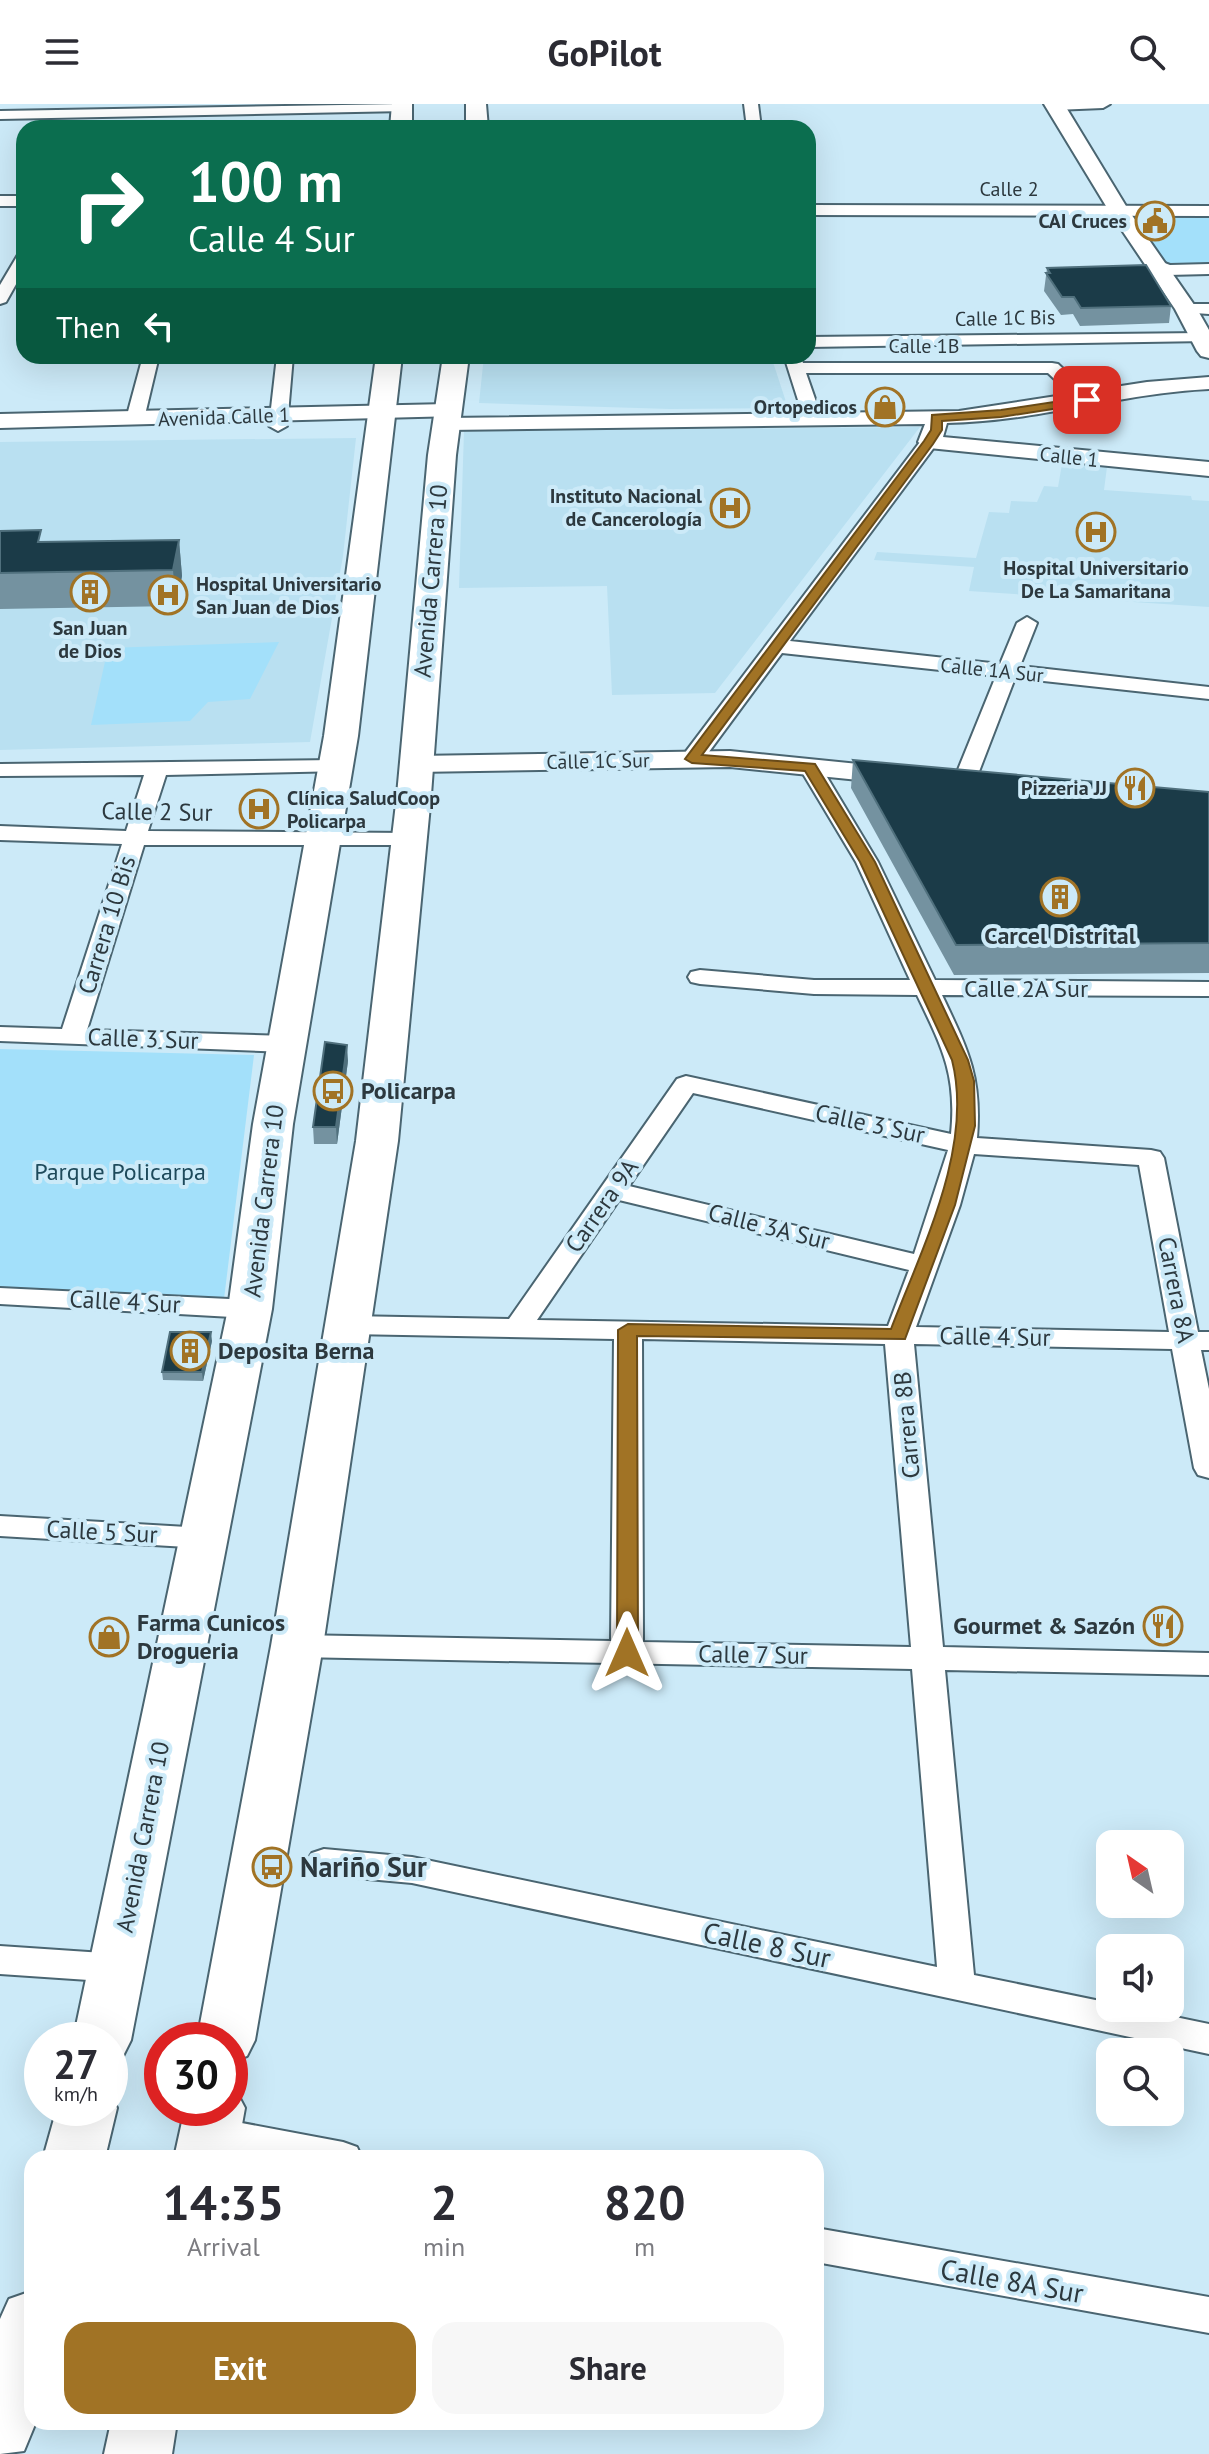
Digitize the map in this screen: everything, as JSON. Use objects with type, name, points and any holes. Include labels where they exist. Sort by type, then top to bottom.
[{"type":"main road","points":[[1054,105],[1119,211],[1163,270],[1206,345]]},
{"type":"main road","name":"Avenida Carrera 10","points":[[106,2022],[250,1309],[287,1044],[336,766],[388,364]]},
{"type":"main road","name":"Avenida Carrera 10","points":[[229,2022],[297,1646],[377,1141],[409,840],[447,417],[455,364]]},
{"type":"main road","name":"Avenida Calle 1","points":[[0,430],[447,417]]},
{"type":"main road","name":"Avenida Calle 1","points":[[0,421],[278,421]]},
{"type":"main road","points":[[76,2150],[82,2126]]},
{"type":"main road","points":[[0,2430],[24,2347]]},
{"type":"main road","points":[[138,2454],[142,2430]]},
{"type":"street","points":[[1054,105],[1103,104]]},
{"type":"street","points":[[0,115],[110,113],[215,106],[401,113]]},
{"type":"street","points":[[312,120],[313,110]]},
{"type":"street","points":[[107,120],[110,113]]},
{"type":"street","name":"Calle 2","points":[[816,210],[1209,211]]},
{"type":"street","points":[[1163,270],[1209,269]]},
{"type":"street","points":[[0,299],[16,270]]},
{"type":"street","points":[[1186,309],[1209,309]]},
{"type":"street","name":"Calle 1C Bis","points":[[816,342],[1206,345]]},
{"type":"street","name":"Calle 1B","points":[[816,363],[1052,368],[1087,400]]},
{"type":"street","points":[[135,419],[149,364]]},
{"type":"street","points":[[278,421],[284,364]]},
{"type":"street","points":[[795,364],[813,419]]},
{"type":"street","points":[[447,417],[682,421],[936,418],[990,415],[1173,385],[1209,383]]},
{"type":"street","points":[[692,759],[929,442],[936,430],[936,418]]},
{"type":"street","name":"Calle 1","points":[[929,442],[1209,469]]},
{"type":"street","points":[[964,782],[1027,623]]},
{"type":"street","name":"Calle 1A Sur","points":[[776,646],[1209,693]]},
{"type":"street","name":"Calle 1C Sur","points":[[416,764],[692,759],[995,785]]},
{"type":"street","points":[[0,770],[336,766]]},
{"type":"street","name":"Carrera 8B","points":[[810,767],[867,862],[960,1060],[965,1081],[967,1126],[963,1145],[946,1205],[899,1335],[957,1985]]},
{"type":"street","name":"Carrera 10 Bis","points":[[72,1037],[157,768]]},
{"type":"street","name":"Calle 2 Sur","points":[[0,833],[135,838],[409,840]]},
{"type":"street","name":"Calle 2A Sur","points":[[700,977],[814,987],[928,990],[1209,989]]},
{"type":"street","name":"Calle 3 Sur","points":[[0,1034],[287,1044]]},
{"type":"street","name":"Calle 3 Sur","points":[[686,1084],[963,1145],[1151,1158]]},
{"type":"street","name":"Carrera 9A","points":[[517,1328],[686,1084]]},
{"type":"street","name":"Carrera 8A","points":[[1151,1158],[1197,1341],[1209,1468]]},
{"type":"street","name":"Calle 3A Sur","points":[[613,1190],[924,1265]]},
{"type":"street","name":"Calle 4 Sur","points":[[0,1296],[250,1309]]},
{"type":"street","name":"Calle 4 Sur","points":[[349,1325],[1197,1341]]},
{"type":"street","points":[[627,1653],[628,1330]]},
{"type":"street","name":"Calle 5 Sur","points":[[0,1526],[204,1538]]},
{"type":"street","name":"Calle 7 Sur","points":[[297,1646],[1209,1664]]},
{"type":"street","name":"Calle 8 Sur","points":[[324,1862],[412,1870],[1209,2039]]},
{"type":"street","points":[[0,1960],[118,1968]]},
{"type":"street","points":[[210,2133],[300,2150]]},
{"type":"street","name":"Calle 8A Sur","points":[[824,2246],[1209,2315]]},
{"type":"shaded area","points":[[483,364],[774,364],[788,408],[670,409],[479,403]]},
{"type":"shaded area","name":"Instituto Nacional de Cancerología","points":[[920,427],[715,693],[612,695],[607,586],[459,588],[464,431]]},
{"type":"shaded area","name":"Hospital Universitario San Juan de Dios","points":[[356,438],[343,556],[310,742],[0,750],[0,442]]},
{"type":"shaded area","name":"Hospital Universitario De La Samaritana","points":[[1062,464],[1107,467],[1104,490],[1191,496],[1192,500],[1209,501],[1209,607],[969,591],[974,567],[874,560],[877,552],[976,558],[989,512],[1009,513],[1011,501],[1037,502],[1044,486],[1058,487]]},
{"type":"green space","points":[[1133,215],[1209,215],[1209,264],[1167,264]]},
{"type":"green space","points":[[279,642],[250,699],[208,702],[190,721],[91,725],[108,648]]},
{"type":"green space","name":"Parque Policarpa","points":[[0,1049],[254,1055],[224,1299],[0,1289]]},
{"type":"building","points":[[1146,265],[1171,306],[1081,308],[1074,297],[1062,297],[1046,273],[1050,273],[1047,268]]},
{"type":"building","points":[[41,530],[38,542],[179,540],[173,570],[0,573],[0,531]]},
{"type":"building","name":"Carcel Distrital","points":[[853,760],[1209,792],[1209,943],[956,945]]},
{"type":"building","name":"Policarpa","points":[[325,1042],[347,1045],[336,1127],[313,1127]]},
{"type":"building","points":[[170,1332],[211,1332],[202,1372],[162,1372]]},
{"type":"place","name":"CAI Cruces","points":[[1155,221]]},
{"type":"place","name":"Ortopedicos","points":[[885,407]]},
{"type":"place","name":"Instituto Nacional de Cancerología","points":[[730,508]]},
{"type":"place","name":"Hospital Universitario De La Samaritana","points":[[1096,532]]},
{"type":"place","name":"San Juan de Dios","points":[[90,592]]},
{"type":"place","name":"Hospital Universitario San Juan de Dios","points":[[168,595]]},
{"type":"place","name":"Pizzeria JJ","points":[[1135,788]]},
{"type":"place","name":"Clínica SaludCoop Policarpa","points":[[259,809]]},
{"type":"place","name":"Carcel Distrital","points":[[1060,897]]},
{"type":"place","name":"Policarpa","points":[[333,1091]]},
{"type":"place","name":"Deposita Berna","points":[[190,1351]]},
{"type":"place","name":"Gourmet & Sazón","points":[[1163,1626]]},
{"type":"place","name":"Farma Cunicos Drogueria","points":[[109,1637]]},
{"type":"place","name":"Nariño Sur","points":[[272,1867]]},
{"type":"route","points":[[627,1653],[628,1330],[899,1335],[946,1205],[967,1126],[965,1081],[960,1060],[867,862],[810,767],[730,759],[692,759],[929,442],[936,430],[936,418],[1001,414],[1087,400]]}]
